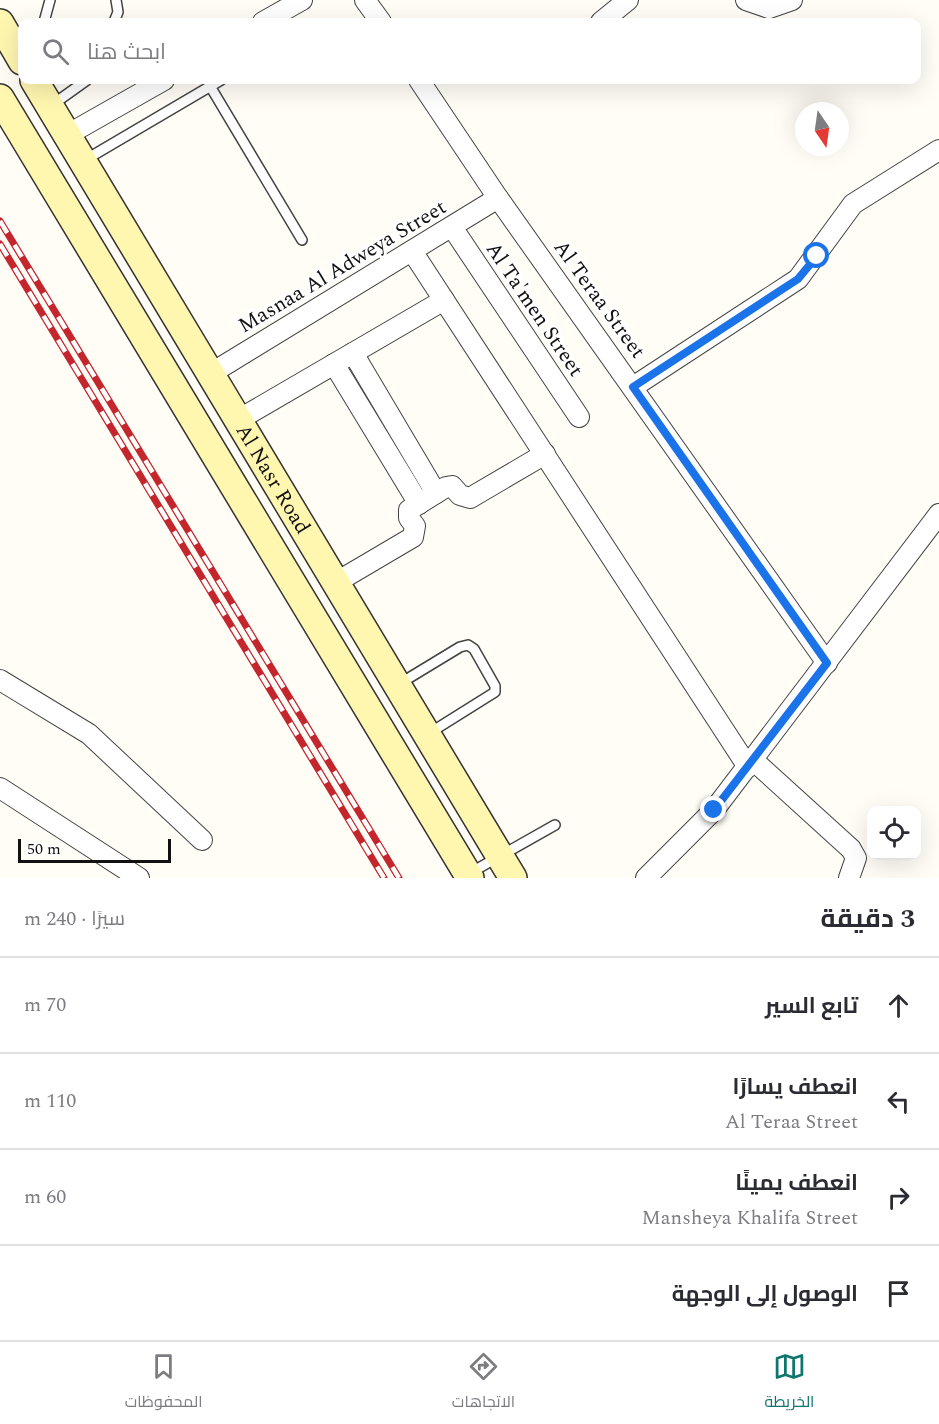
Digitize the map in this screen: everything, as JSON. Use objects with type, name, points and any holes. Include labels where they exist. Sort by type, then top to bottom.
[{"type":"main road","points":[[0,23],[18,54]]},
{"type":"main road","name":"Al Nasr Road","points":[[36,84],[506,867]]},
{"type":"main road","name":"Al Nasr Road","points":[[0,98],[469,876]]},
{"type":"street","points":[[270,18],[302,0]]},
{"type":"street","points":[[366,0],[378,18]]},
{"type":"street","points":[[606,18],[628,0]]},
{"type":"street","points":[[746,0],[769,8],[792,0]]},
{"type":"street","points":[[67,135],[157,84]]},
{"type":"street","name":"Al Teraa Street","points":[[422,84],[498,198],[827,663]]},
{"type":"street","points":[[633,387],[798,279],[853,204],[939,150]]},
{"type":"street","name":"Masnaa Al Adweya Street","points":[[210,374],[498,198]]},
{"type":"street","name":"Al Ta'men Street","points":[[452,227],[579,417]]},
{"type":"street","points":[[412,251],[750,763],[851,849],[856,858],[849,878]]},
{"type":"street","points":[[238,420],[444,300]]},
{"type":"street","points":[[353,353],[436,493]]},
{"type":"street","points":[[334,364],[419,504]]},
{"type":"street","points":[[335,582],[413,537],[415,526],[408,514],[419,504],[449,485],[460,495],[470,498],[545,454]]},
{"type":"street","points":[[646,878],[714,810],[939,514]]},
{"type":"street","points":[[0,680],[89,734],[202,840]]},
{"type":"street","points":[[0,788],[139,878]]},
{"type":"lane","points":[[45,18],[50,0]]},
{"type":"lane","points":[[116,0],[118,12],[116,18]]},
{"type":"lane","points":[[50,106],[81,84]]},
{"type":"lane","points":[[82,161],[214,84]]},
{"type":"lane","points":[[210,86],[302,240]]},
{"type":"lane","points":[[396,685],[460,647],[468,645],[474,649],[495,686],[495,692],[426,735]]},
{"type":"lane","points":[[469,876],[506,867],[555,825]]},
{"type":"railway","points":[[0,221],[399,878]]},
{"type":"railway","points":[[0,244],[384,878]]},
{"type":"route","points":[[714,810],[827,663],[633,387],[798,279],[817,256]]}]
